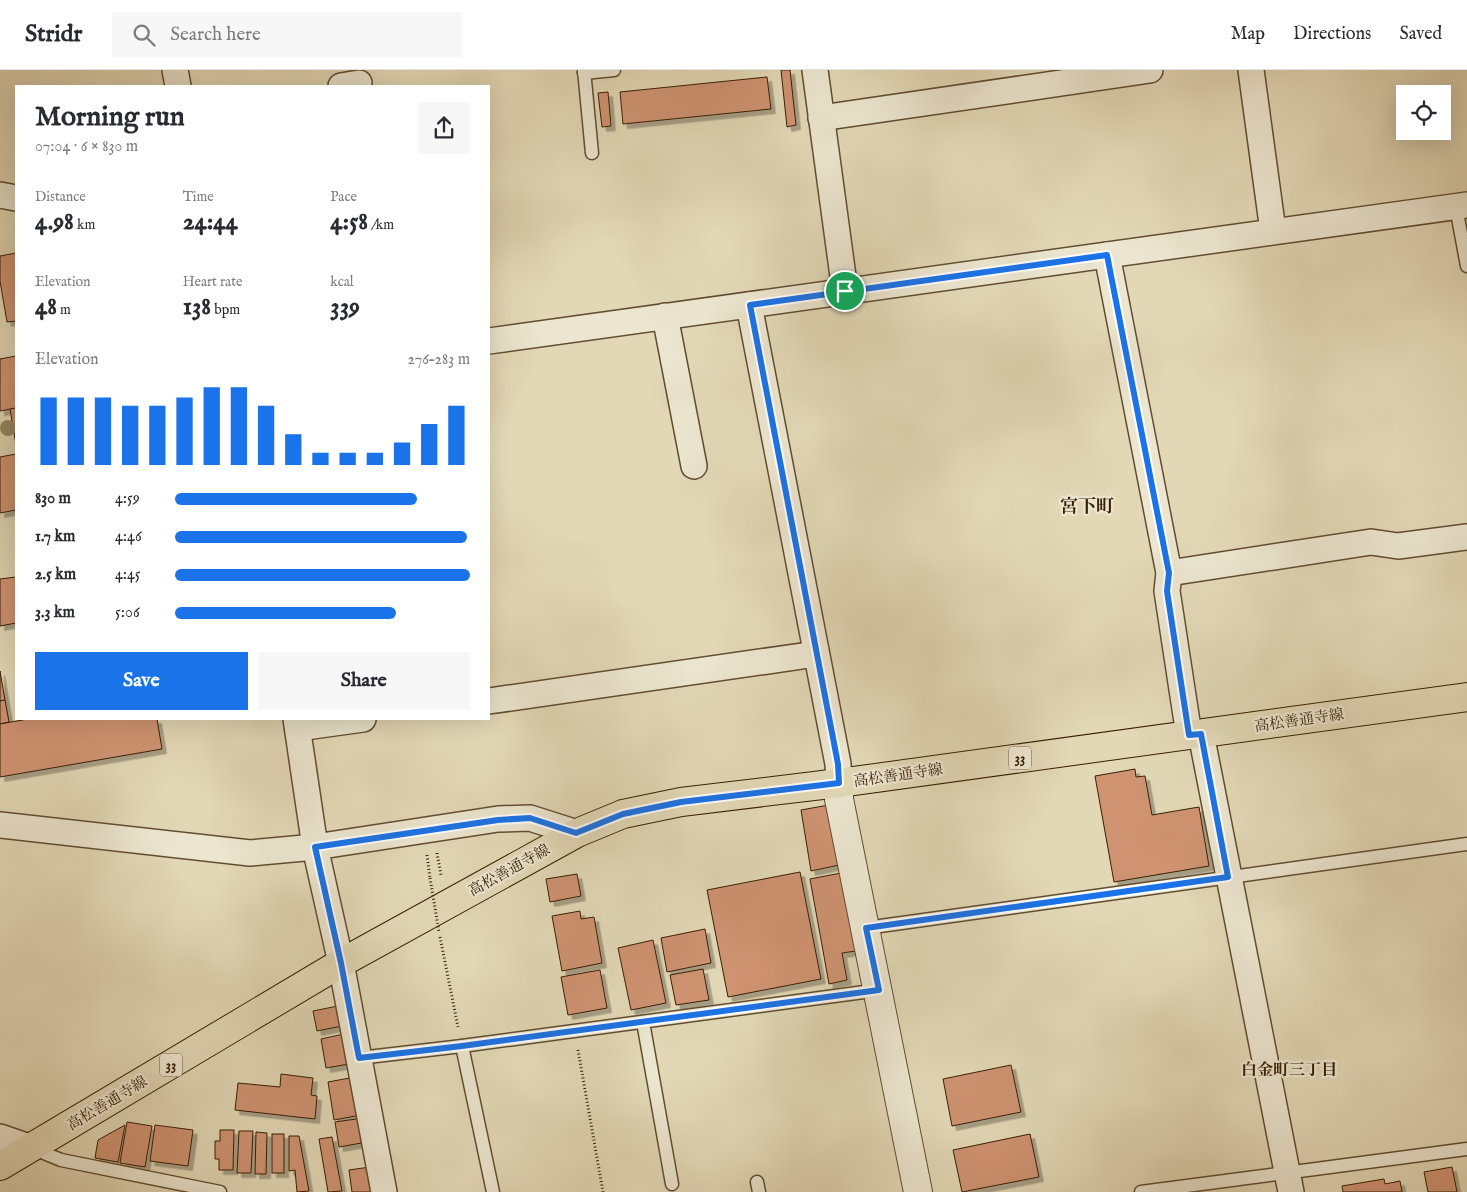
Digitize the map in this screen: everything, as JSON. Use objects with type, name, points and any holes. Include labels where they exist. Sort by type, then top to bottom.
[{"type":"main road","name":"高松善通寺線","points":[[0,1166],[341,963],[576,833],[623,814],[681,802],[839,783],[1467,697]]},
{"type":"street","points":[[175,70],[178,85]]},
{"type":"street","points":[[815,70],[845,291]]},
{"type":"street","points":[[822,118],[1150,70]]},
{"type":"street","points":[[1251,70],[1273,231]]},
{"type":"street","points":[[0,195],[15,198]]},
{"type":"street","points":[[490,341],[1461,206]]},
{"type":"street","points":[[1107,255],[1169,573],[1167,591],[1195,734],[1228,877],[1289,1183]]},
{"type":"street","points":[[750,305],[838,764],[840,799],[918,1192]]},
{"type":"street","points":[[665,316],[694,466]]},
{"type":"street","points":[[1169,573],[1371,542],[1398,546],[1467,537]]},
{"type":"street","points":[[490,701],[816,654]]},
{"type":"street","points":[[347,720],[297,723],[315,847],[341,963],[384,1192]]},
{"type":"street","points":[[0,826],[250,853],[315,847],[498,820],[530,818],[576,833]]},
{"type":"street","points":[[0,1137],[32,1148]]},
{"type":"lane","points":[[592,153],[584,72],[614,70]]},
{"type":"lane","points":[[1461,206],[1467,266]]},
{"type":"lane","points":[[866,928],[1467,844]]},
{"type":"lane","points":[[359,1058],[879,990]]},
{"type":"lane","points":[[643,1022],[672,1184]]},
{"type":"lane","points":[[462,1046],[493,1192]]},
{"type":"lane","points":[[32,1148],[60,1160],[220,1192]]},
{"type":"lane","points":[[1141,1192],[1289,1183],[1467,1149]]},
{"type":"path","points":[[437,854],[441,875]]},
{"type":"path","points":[[427,856],[446,974],[462,1046]]},
{"type":"path","points":[[574,1030],[603,1192]]},
{"type":"building","points":[[781,70],[790,70],[796,125],[787,127]]},
{"type":"building","points":[[767,77],[771,109],[623,124],[620,92]]},
{"type":"building","points":[[608,92],[611,126],[602,127],[598,93]]},
{"type":"building","points":[[15,253],[15,321],[7,322],[0,281],[0,256]]},
{"type":"building","points":[[15,356],[15,408],[0,411],[0,359]]},
{"type":"building","points":[[15,408],[15,439],[10,409]]},
{"type":"building","points":[[15,454],[15,510],[0,513],[0,457]]},
{"type":"building","points":[[15,577],[15,623],[0,626],[0,579]]},
{"type":"building","points":[[0,671],[5,700],[0,701]]},
{"type":"building","points":[[5,700],[9,722],[0,724],[0,701]]},
{"type":"building","points":[[22,720],[157,720],[162,749],[0,777],[0,724]]},
{"type":"building","points":[[1135,769],[1136,777],[1145,776],[1152,815],[1199,807],[1209,866],[1114,882],[1095,776]]},
{"type":"building","points":[[829,805],[839,865],[811,871],[801,810]]},
{"type":"building","points":[[800,872],[821,979],[728,997],[707,890]]},
{"type":"building","points":[[841,873],[856,951],[842,953],[847,980],[829,984],[810,879]]},
{"type":"building","points":[[577,874],[581,896],[550,902],[546,879]]},
{"type":"building","points":[[580,911],[581,919],[594,917],[602,963],[562,971],[552,916]]},
{"type":"building","points":[[705,929],[711,963],[667,972],[661,938]]},
{"type":"building","points":[[653,940],[666,1003],[631,1010],[618,948]]},
{"type":"building","points":[[703,969],[709,1000],[676,1005],[670,975]]},
{"type":"building","points":[[600,970],[607,1008],[568,1015],[561,977]]},
{"type":"building","points":[[338,1006],[342,1026],[317,1031],[313,1011]]},
{"type":"building","points":[[344,1034],[349,1064],[326,1068],[321,1039]]},
{"type":"building","points":[[1011,1065],[1021,1112],[952,1126],[943,1079]]},
{"type":"building","points":[[281,1074],[313,1078],[311,1095],[317,1096],[315,1119],[235,1110],[238,1083],[280,1087]]},
{"type":"building","points":[[355,1077],[361,1115],[334,1120],[328,1082]]},
{"type":"building","points":[[363,1118],[367,1142],[339,1147],[335,1122]]},
{"type":"building","points":[[127,1122],[152,1126],[145,1167],[120,1163]]},
{"type":"building","points":[[125,1125],[118,1162],[95,1158],[98,1140]]},
{"type":"building","points":[[155,1125],[193,1130],[188,1166],[150,1161]]},
{"type":"building","points":[[220,1130],[234,1130],[233,1170],[219,1170],[219,1159],[215,1159],[215,1141],[220,1141]]},
{"type":"building","points":[[239,1131],[253,1131],[251,1173],[237,1173]]},
{"type":"building","points":[[256,1132],[267,1133],[266,1174],[255,1174]]},
{"type":"building","points":[[272,1134],[284,1134],[284,1173],[272,1173]]},
{"type":"building","points":[[1030,1134],[1039,1177],[962,1192],[953,1150]]},
{"type":"building","points":[[289,1136],[299,1136],[309,1191],[297,1192],[295,1170],[289,1171]]},
{"type":"building","points":[[332,1137],[342,1191],[328,1192],[319,1139]]},
{"type":"building","points":[[370,1167],[374,1192],[352,1192],[349,1170]]},
{"type":"building","points":[[1452,1167],[1457,1192],[1428,1192],[1424,1172]]},
{"type":"building","points":[[1384,1179],[1385,1184],[1400,1181],[1402,1192],[1343,1192],[1342,1186]]},
{"type":"district","name":"宮下町","points":[[1087,506]]},
{"type":"district","name":"白金町三丁目","points":[[1289,1069]]},
{"type":"route","points":[[1107,255],[1169,573],[1167,591],[1189,735],[1201,734],[1228,877],[866,928],[879,990],[359,1058],[341,963],[315,847],[498,820],[530,818],[576,833],[623,814],[681,802],[839,783],[838,764],[750,305],[845,291],[1107,255]]}]
